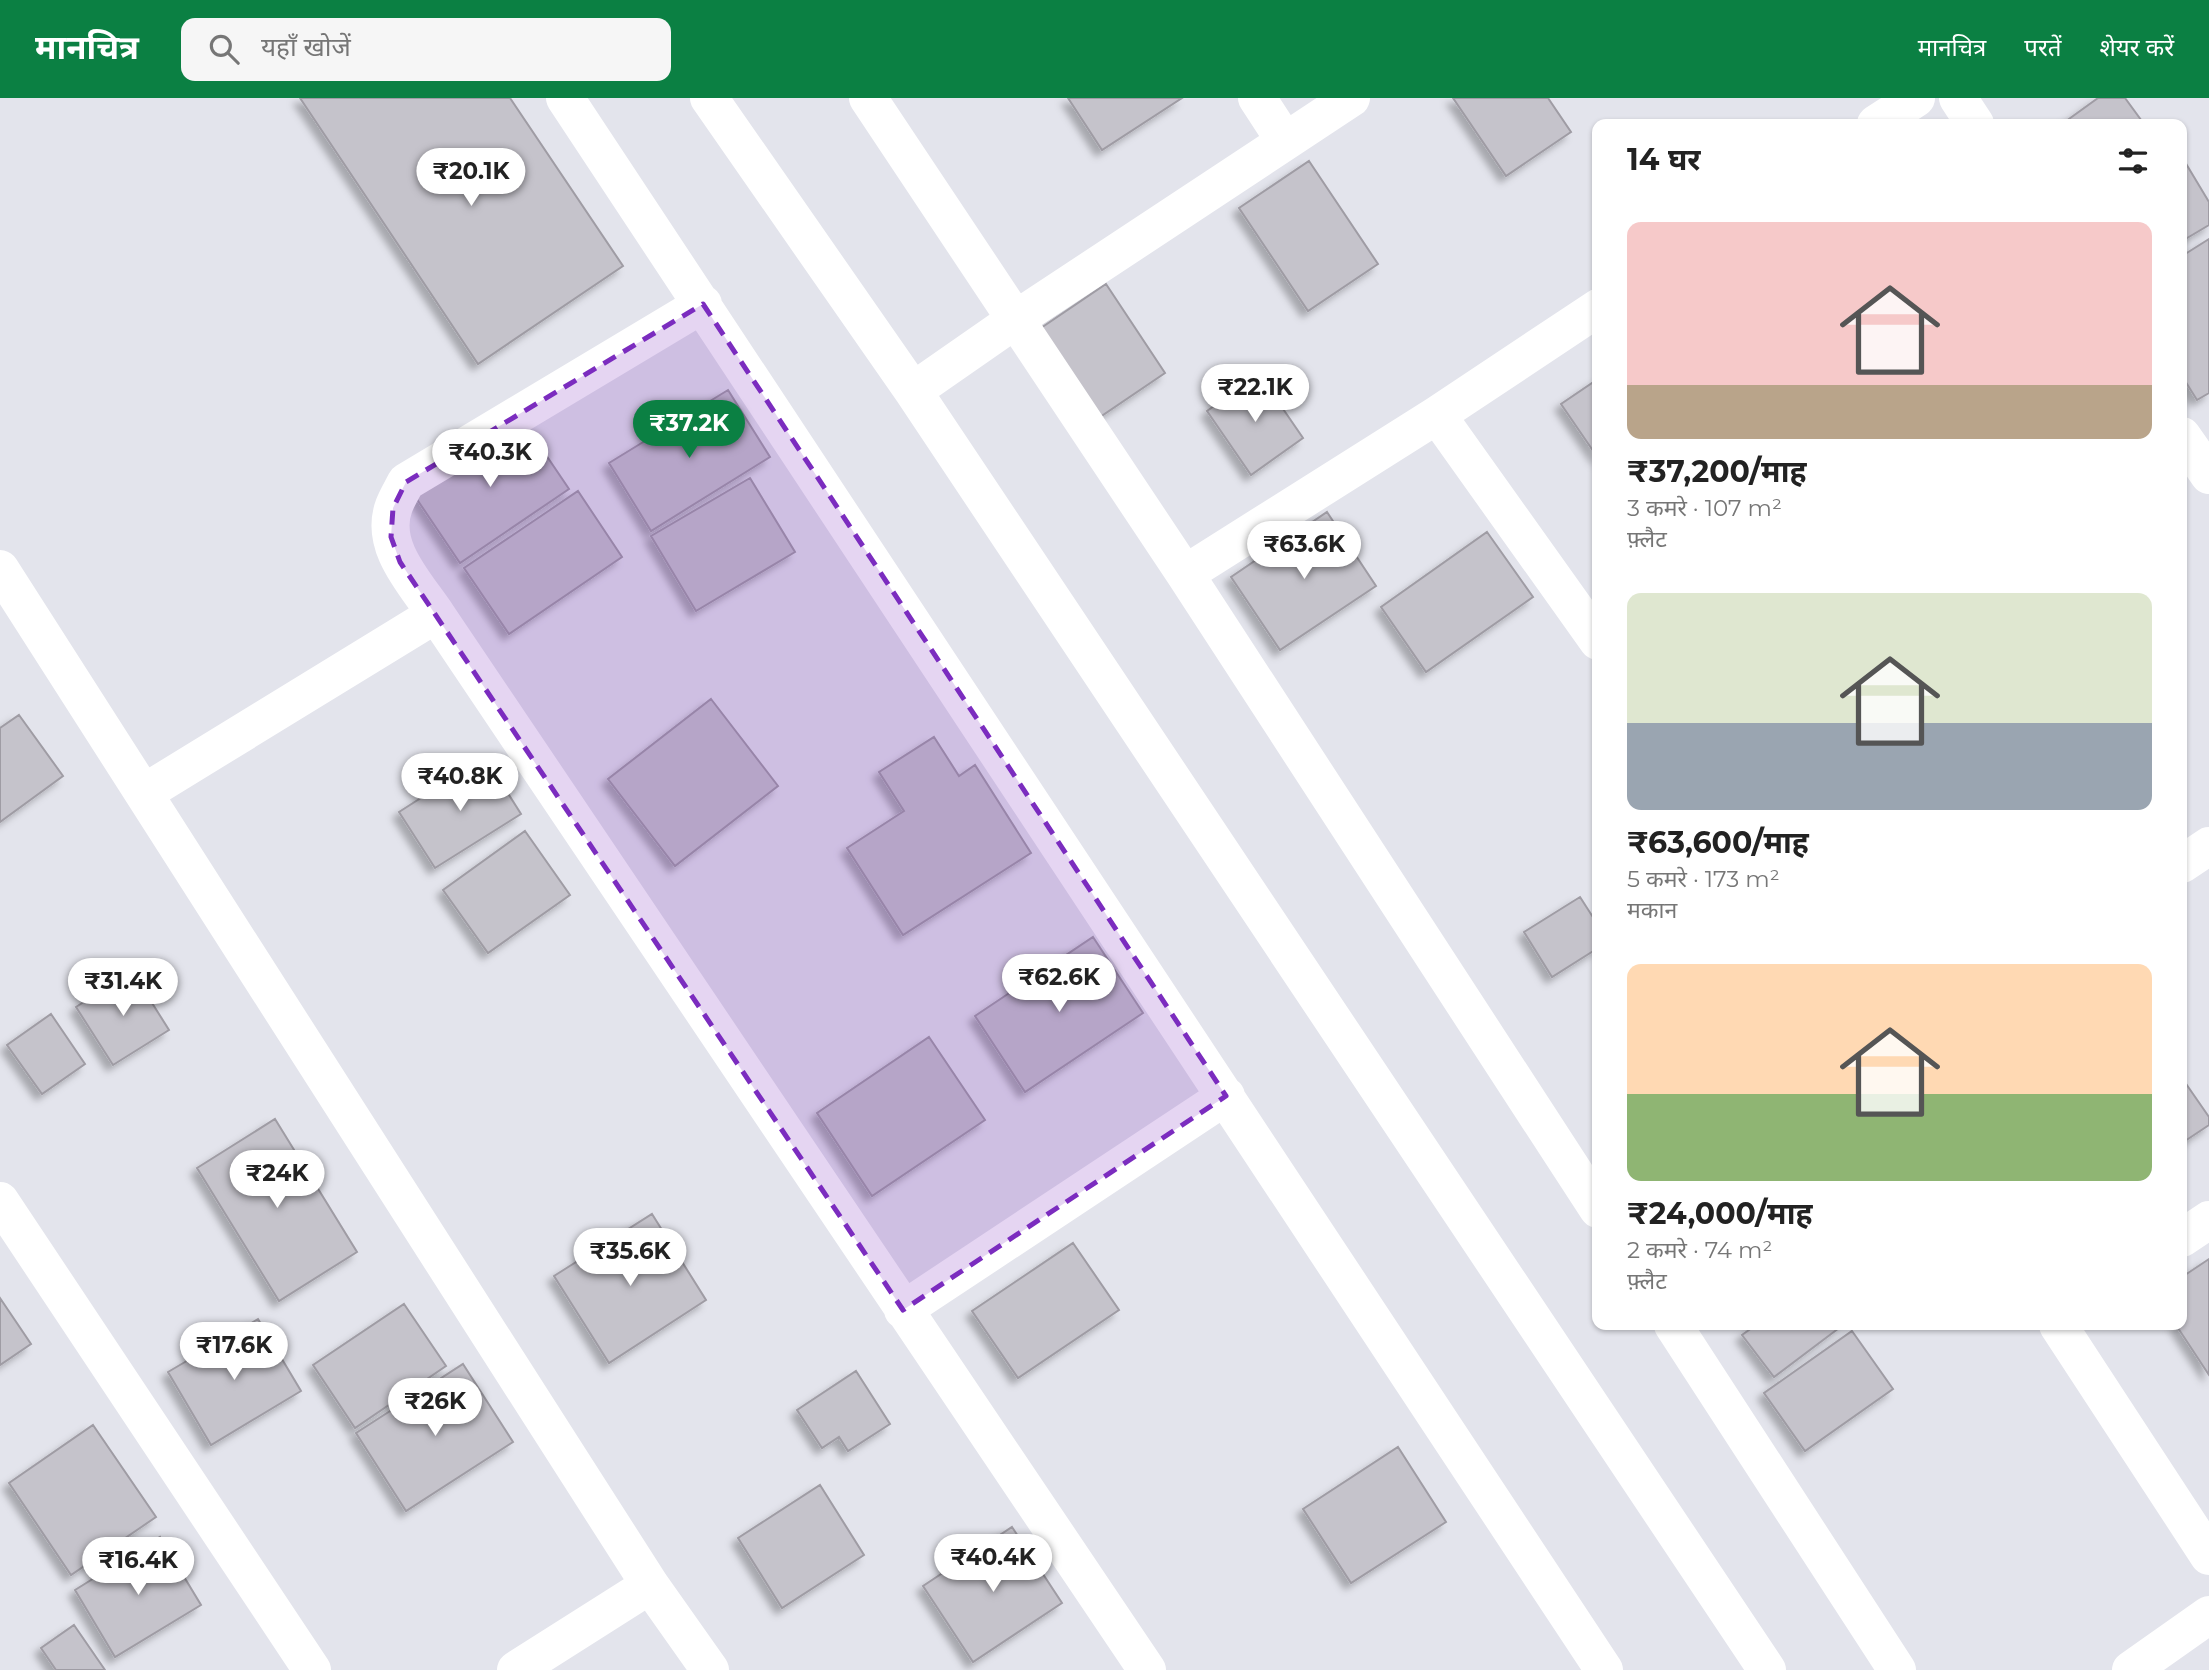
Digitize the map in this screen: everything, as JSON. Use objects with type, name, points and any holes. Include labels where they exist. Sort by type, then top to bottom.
[{"type":"street","points":[[565,98],[1604,1670]]},
{"type":"street","points":[[709,98],[914,391],[1767,1670]]},
{"type":"street","points":[[868,98],[1185,574],[1592,1200]]},
{"type":"street","points":[[1257,98],[1285,141]]},
{"type":"street","points":[[914,391],[1015,320],[1351,98]]},
{"type":"street","points":[[1884,119],[1916,98]]},
{"type":"street","points":[[1958,98],[1972,119]]},
{"type":"street","points":[[703,304],[406,482],[393,508],[391,537],[400,562],[1147,1670]]},
{"type":"street","points":[[1185,574],[1437,415],[1592,312]]},
{"type":"street","points":[[1437,415],[1592,633]]},
{"type":"street","points":[[2187,443],[2209,475]]},
{"type":"street","points":[[0,569],[11,609],[144,793],[650,1584],[710,1670]]},
{"type":"street","points":[[144,793],[436,614]]},
{"type":"street","points":[[2187,861],[2209,846]]},
{"type":"street","points":[[903,1310],[1226,1096]]},
{"type":"street","points":[[0,1201],[312,1670]]},
{"type":"street","points":[[2187,1235],[2209,1220]]},
{"type":"street","points":[[1676,1330],[1897,1670]]},
{"type":"street","points":[[2061,1330],[2209,1556]]},
{"type":"street","points":[[516,1670],[650,1584]]},
{"type":"street","points":[[2131,1670],[2209,1615]]},
{"type":"highlighted area","points":[[703,304],[1226,1096],[903,1310],[400,562],[391,537],[393,508],[406,482]]},
{"type":"building","points":[[300,98],[510,98],[623,266],[478,364]]},
{"type":"building","points":[[1068,98],[1182,98],[1102,150]]},
{"type":"building","points":[[1453,98],[1548,98],[1571,132],[1506,176]]},
{"type":"building","points":[[2098,98],[2125,98],[2140,119],[2069,119]]},
{"type":"building","points":[[1309,161],[1378,264],[1308,311],[1239,208]]},
{"type":"building","points":[[2187,165],[2209,202],[2209,225],[2187,238]]},
{"type":"building","points":[[2209,239],[2209,393],[2197,400],[2187,384],[2187,253]]},
{"type":"building","points":[[1106,284],[1165,373],[1100,417],[1041,328]]},
{"type":"building","points":[[1259,374],[1303,438],[1251,475],[1207,411]]},
{"type":"building","points":[[1592,383],[1592,449],[1561,404]]},
{"type":"building","points":[[728,390],[770,457],[651,531],[609,463]]},
{"type":"building","points":[[519,415],[569,489],[460,563],[410,489]]},
{"type":"building","points":[[750,478],[795,552],[696,611],[651,536]]},
{"type":"building","points":[[578,491],[622,557],[509,634],[464,568]]},
{"type":"building","points":[[1327,512],[1376,586],[1280,650],[1231,577]]},
{"type":"building","points":[[1487,532],[1533,597],[1426,672],[1381,607]]},
{"type":"building","points":[[711,699],[778,786],[675,866],[608,779]]},
{"type":"building","points":[[19,715],[63,776],[0,822],[0,728]]},
{"type":"building","points":[[934,737],[959,776],[975,765],[1031,853],[903,935],[847,848],[904,811],[879,772]]},
{"type":"building","points":[[485,757],[521,814],[435,868],[399,812]]},
{"type":"building","points":[[525,831],[570,895],[488,953],[443,890]]},
{"type":"building","points":[[1580,897],[1592,916],[1592,952],[1552,977],[1524,932]]},
{"type":"building","points":[[1093,937],[1143,1013],[1025,1092],[975,1016]]},
{"type":"building","points":[[132,971],[169,1030],[113,1065],[76,1007]]},
{"type":"building","points":[[51,1014],[85,1064],[42,1094],[7,1045]]},
{"type":"building","points":[[929,1037],[985,1120],[872,1196],[817,1113]]},
{"type":"building","points":[[2187,1085],[2209,1117],[2209,1125],[2187,1140]]},
{"type":"building","points":[[275,1119],[357,1252],[279,1301],[197,1168]]},
{"type":"building","points":[[652,1214],[706,1300],[609,1363],[554,1276]]},
{"type":"building","points":[[1073,1243],[1119,1310],[1018,1378],[972,1311]]},
{"type":"building","points":[[2209,1259],[2209,1375],[2179,1330],[2187,1330],[2187,1274]]},
{"type":"building","points":[[0,1298],[31,1344],[0,1365]]},
{"type":"building","points":[[404,1304],[446,1366],[355,1428],[313,1365]]},
{"type":"building","points":[[258,1319],[301,1391],[211,1445],[168,1372]]},
{"type":"building","points":[[1749,1330],[1836,1330],[1774,1377],[1742,1335]]},
{"type":"building","points":[[1852,1331],[1893,1389],[1805,1451],[1764,1393]]},
{"type":"building","points":[[463,1364],[513,1442],[406,1511],[356,1433]]},
{"type":"building","points":[[856,1371],[890,1424],[848,1451],[839,1437],[822,1448],[797,1410]]},
{"type":"building","points":[[93,1425],[156,1517],[71,1575],[9,1483]]},
{"type":"building","points":[[1398,1447],[1446,1522],[1351,1583],[1303,1509]]},
{"type":"building","points":[[820,1485],[864,1555],[782,1608],[738,1538]]},
{"type":"building","points":[[1012,1527],[1062,1603],[973,1662],[923,1586]]},
{"type":"building","points":[[160,1537],[201,1605],[115,1657],[75,1590]]},
{"type":"building","points":[[74,1625],[105,1670],[56,1670],[41,1648]]}]
